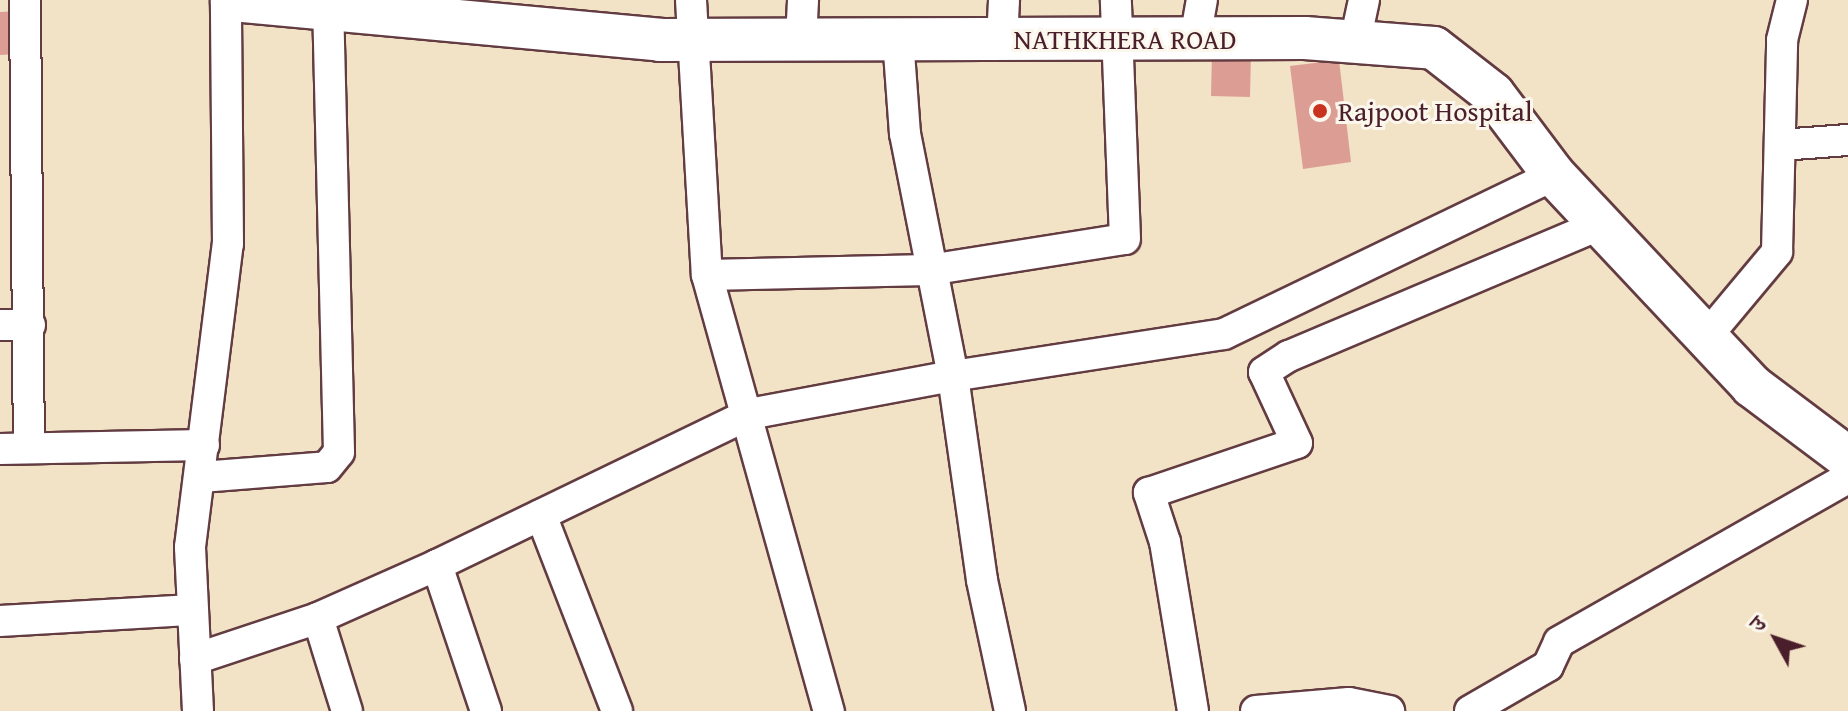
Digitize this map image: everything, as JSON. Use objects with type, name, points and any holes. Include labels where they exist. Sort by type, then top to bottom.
[{"type":"street","points":[[25,0],[15,325],[15,448],[204,445]]},
{"type":"street","points":[[198,711],[190,547],[228,244],[226,0]]},
{"type":"street","name":"NATHKHERA ROAD","points":[[232,0],[328,9],[388,7],[692,20],[802,20],[898,39],[1003,20],[1199,19],[1355,42],[1434,48],[1493,94],[1554,175],[1752,386],[1848,458]]},
{"type":"street","points":[[1355,42],[1364,0]]},
{"type":"street","points":[[1706,337],[1777,252],[1782,40],[1792,0]]},
{"type":"street","points":[[201,477],[327,467],[339,452],[328,9]]},
{"type":"street","points":[[707,275],[929,270],[1125,239],[1118,19]]},
{"type":"street","points":[[692,20],[707,275],[749,414],[829,711]]},
{"type":"street","points":[[898,39],[929,270],[953,376],[982,580],[1010,711]]},
{"type":"street","points":[[1781,145],[1848,140]]},
{"type":"street","points":[[195,659],[318,618],[437,565],[749,414],[953,376],[1224,334],[1554,175]]},
{"type":"street","points":[[1193,711],[1165,542],[1149,493],[1297,443],[1264,372],[1289,356],[1601,224]]},
{"type":"street","points":[[1470,711],[1548,666],[1559,642],[1848,478]]},
{"type":"street","points":[[541,515],[617,711]]},
{"type":"street","points":[[437,565],[486,711]]},
{"type":"street","points":[[0,621],[193,610]]},
{"type":"street","points":[[318,618],[347,711]]},
{"type":"street","points":[[1256,711],[1349,703],[1389,711]]},
{"type":"building","points":[[17,11],[20,54],[0,55],[0,12]]},
{"type":"building","points":[[1212,52],[1251,52],[1250,97],[1211,96]]},
{"type":"building","points":[[1339,60],[1351,162],[1303,169],[1290,66]]},
{"type":"place","name":"Rajpoot Hospital","points":[[1320,111]]}]
